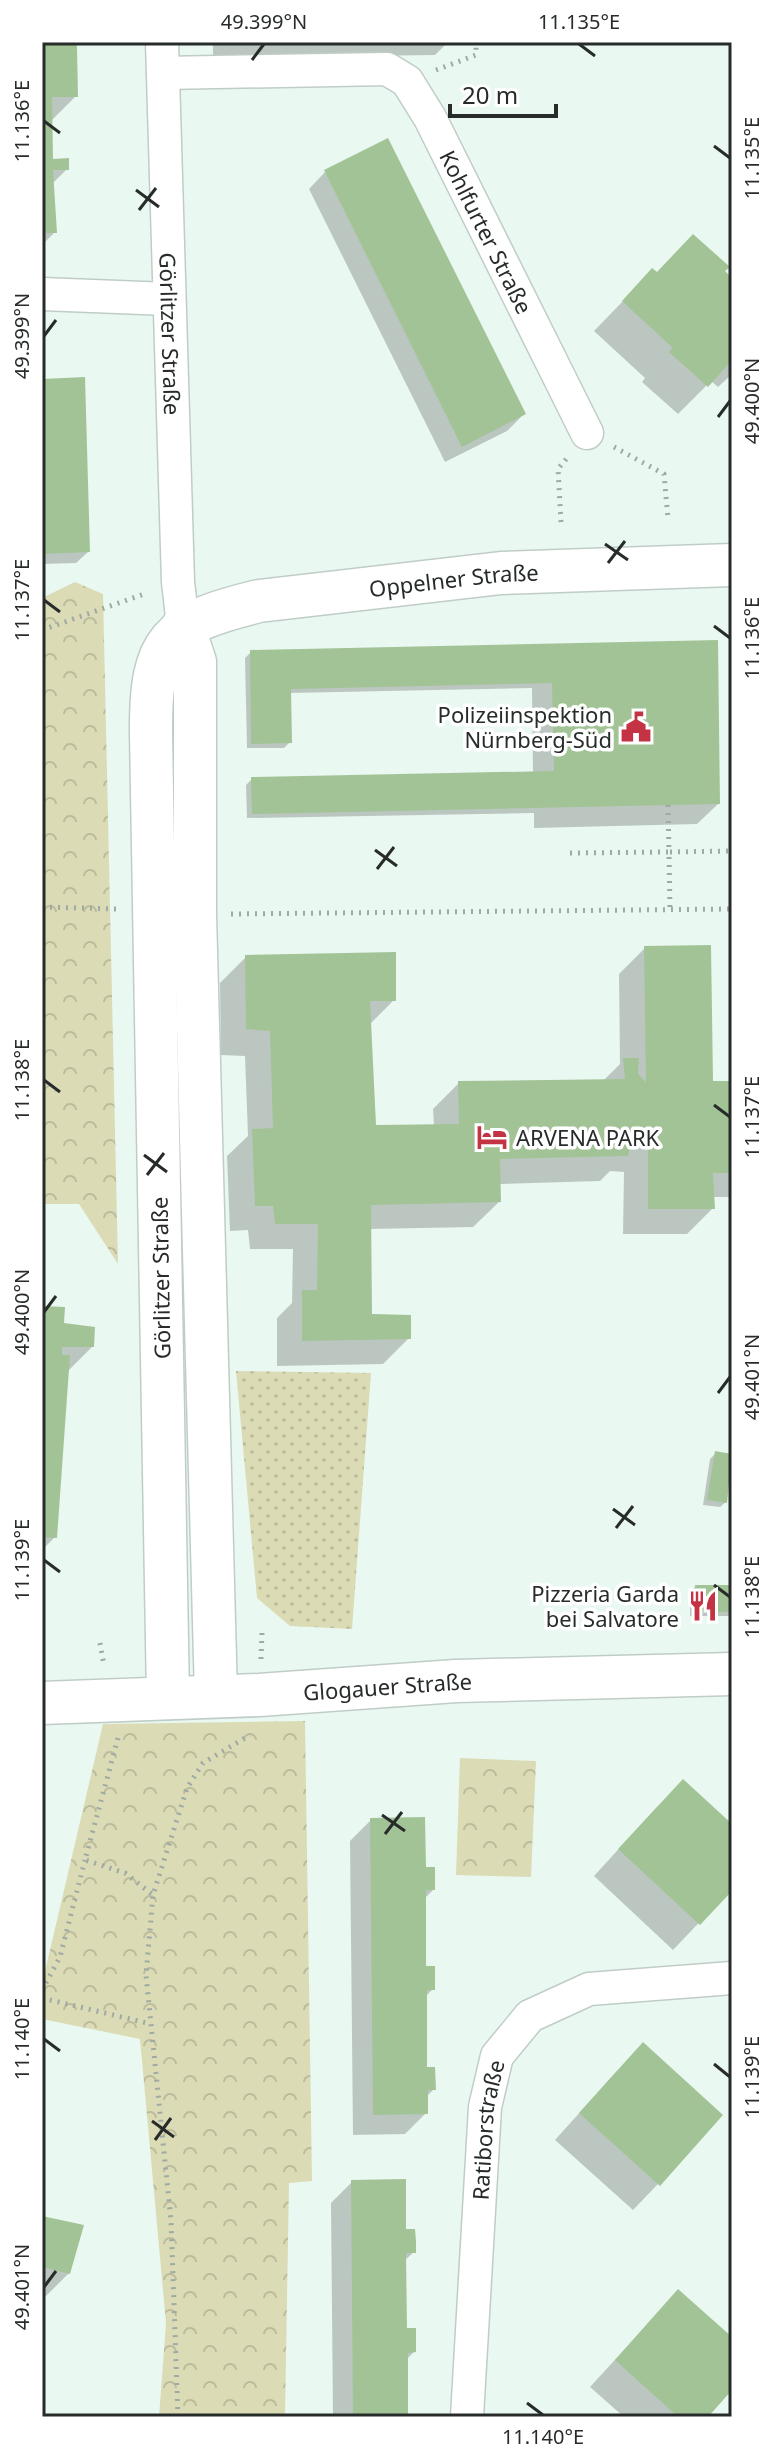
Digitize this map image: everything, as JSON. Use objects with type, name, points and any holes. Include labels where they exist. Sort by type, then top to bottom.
[{"type":"street","points":[[163,57],[387,69],[407,81]]},
{"type":"street","name":"Görlitzer Straße","points":[[163,57],[178,582],[183,626],[195,662],[195,914],[216,1696]]},
{"type":"street","name":"Kohlfurter Straße","points":[[407,81],[430,118],[587,433]]},
{"type":"street","points":[[42,294],[168,299]]},
{"type":"street","name":"Oppelner Straße","points":[[183,626],[221,610],[259,601],[443,578],[732,565]]},
{"type":"street","name":"Görlitzer Straße","points":[[168,1698],[151,703],[160,655],[183,626]]},
{"type":"street","name":"Glogauer Straße","points":[[42,1703],[110,1703],[456,1681],[732,1674]]},
{"type":"street","name":"Ratiborstraße","points":[[467,2417],[485,2107],[497,2056],[530,2016],[589,1989],[732,1978]]},
{"type":"path","points":[[407,81],[476,55],[476,42]]},
{"type":"path","points":[[587,433],[664,474],[668,519]]},
{"type":"path","points":[[560,496],[561,522]]},
{"type":"path","points":[[42,630],[178,582]]},
{"type":"path","points":[[668,805],[670,910]]},
{"type":"path","points":[[570,853],[732,851]]},
{"type":"path","points":[[195,914],[732,909]]},
{"type":"path","points":[[178,2417],[171,2221],[146,1975],[153,1895],[187,1788],[203,1763],[251,1735],[259,1695],[262,1632]]},
{"type":"path","points":[[42,1990],[60,1957],[118,1741],[100,1643]]},
{"type":"path","points":[[85,1860],[125,1873],[153,1895]]},
{"type":"path","points":[[42,1998],[151,2024]]},
{"type":"green space","points":[[75,582],[103,594],[118,1264],[79,1204],[42,1204],[42,598]]},
{"type":"green space","points":[[236,1371],[371,1373],[352,1629],[290,1626],[257,1598]]},
{"type":"green space","points":[[305,1721],[312,2181],[289,2183],[285,2417],[159,2417],[166,2323],[140,2039],[42,2019],[42,1984],[103,1724]]},
{"type":"green space","points":[[460,1758],[536,1761],[531,1877],[456,1875]]},
{"type":"building","points":[[42,42],[75,42],[77,47],[78,97],[52,97],[53,159],[69,158],[69,170],[53,170],[57,233],[42,233]]},
{"type":"building","points":[[388,138],[526,414],[462,447],[324,170]]},
{"type":"building","points":[[693,234],[730,267],[725,271],[732,278],[732,360],[708,387],[669,352],[673,348],[622,301],[652,268],[657,272]]},
{"type":"building","points":[[85,377],[90,552],[42,554],[42,379]]},
{"type":"building","points":[[718,640],[720,804],[252,814],[251,777],[554,771],[552,683],[291,689],[292,743],[251,744],[250,650]]},
{"type":"building","name":"ARVENA PARK","points":[[711,945],[713,1081],[732,1081],[732,1173],[713,1173],[715,1209],[648,1209],[648,1147],[630,1146],[628,1156],[500,1159],[501,1202],[371,1205],[372,1314],[411,1315],[411,1339],[302,1341],[302,1290],[317,1290],[318,1224],[275,1224],[273,1206],[255,1206],[252,1129],[273,1128],[270,1031],[246,1029],[245,955],[396,952],[396,1001],[370,1001],[376,1125],[459,1124],[458,1081],[625,1079],[623,1058],[639,1058],[638,1074],[646,1082],[644,946]]},
{"type":"building","points":[[42,1306],[65,1307],[64,1323],[95,1327],[94,1347],[62,1347],[62,1355],[70,1355],[57,1538],[42,1537]]},
{"type":"building","points":[[715,1451],[732,1454],[727,1503],[707,1500]]},
{"type":"building","points":[[695,1585],[732,1585],[732,1612],[695,1612]]},
{"type":"building","points":[[683,1779],[732,1824],[732,1891],[700,1925],[618,1849]]},
{"type":"building","points":[[425,1817],[426,1867],[435,1867],[435,1890],[426,1890],[426,1966],[435,1966],[435,1990],[427,1990],[427,2067],[435,2067],[436,2090],[428,2090],[428,2114],[373,2115],[370,1818]]},
{"type":"building","points":[[643,2042],[723,2115],[660,2186],[579,2113]]},
{"type":"building","points":[[406,2179],[406,2229],[415,2229],[416,2241],[416,2253],[406,2253],[407,2328],[416,2328],[416,2352],[408,2353],[408,2417],[353,2417],[351,2180]]},
{"type":"building","points":[[42,2216],[84,2225],[70,2274],[42,2267]]},
{"type":"building","points":[[678,2289],[732,2337],[732,2390],[708,2417],[678,2417],[615,2360]]},
{"type":"place","name":"Polizeiinspektion Nürnberg-Süd","points":[[636,727]]},
{"type":"place","name":"ARVENA PARK","points":[[492,1137]]},
{"type":"place","name":"Pizzeria Garda bei Salvatore","points":[[703,1606]]}]
